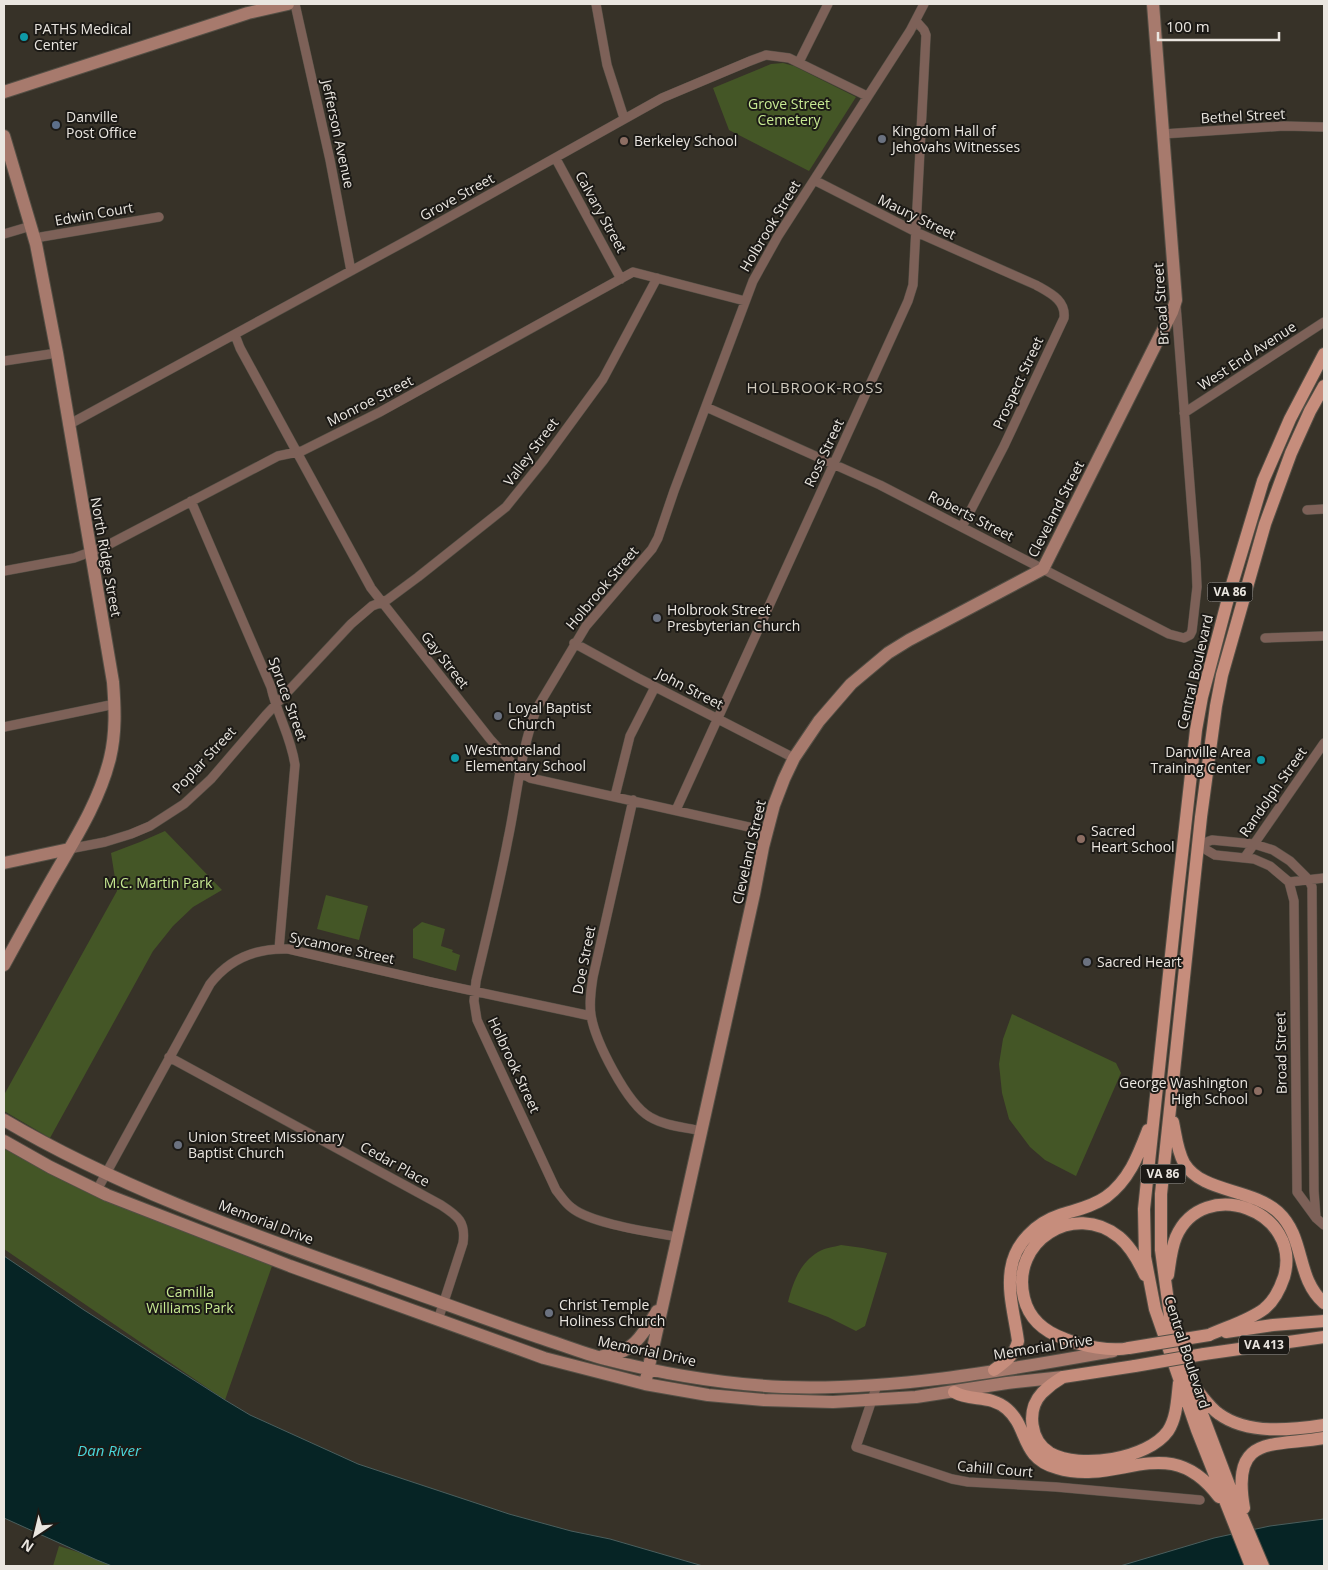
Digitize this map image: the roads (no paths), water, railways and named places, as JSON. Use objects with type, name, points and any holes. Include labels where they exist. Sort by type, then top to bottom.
[{"type":"main road","points":[[4,92],[248,13],[288,4]]},
{"type":"main road","name":"Broad Street","points":[[1153,4],[1176,300]]},
{"type":"main road","name":"North Ridge Street","points":[[4,136],[33,232],[57,353],[111,673],[114,704],[113,741],[104,778],[97,797],[70,849],[4,965]]},
{"type":"main road","name":"Cleveland Street","points":[[645,1384],[767,831],[784,779],[794,758],[834,702],[851,684],[888,654],[909,640],[1043,568],[1154,349],[1176,300]]},
{"type":"main road","name":"Central Boulevard","points":[[1263,1566],[1155,1309],[1145,1257],[1144,1209],[1195,739],[1202,697],[1230,591],[1264,482],[1290,420],[1324,354]]},
{"type":"main road","name":"Central Boulevard","points":[[1251,1566],[1227,1507],[1185,1381],[1165,1289],[1160,1222],[1161,1194],[1198,845],[1212,731],[1225,665],[1272,503],[1291,453],[1310,411],[1324,386]]},
{"type":"main road","name":"Poplar Street","points":[[4,863],[70,849]]},
{"type":"main road","points":[[1170,1104],[1177,1144],[1184,1163],[1200,1179],[1225,1189],[1254,1197],[1278,1213],[1291,1229],[1294,1236],[1307,1282],[1324,1303]]},
{"type":"main road","points":[[994,1370],[1013,1354],[1018,1341],[1011,1298],[1011,1271],[1016,1253],[1024,1240],[1038,1226],[1049,1219],[1100,1201],[1119,1185],[1135,1163],[1154,1111]]},
{"type":"main road","name":"Memorial Drive","points":[[4,1120],[72,1158],[106,1174],[284,1244],[598,1357],[688,1376],[754,1385],[822,1387],[877,1385],[994,1370],[1273,1325],[1324,1321]]},
{"type":"main road","name":"VA 413","points":[[4,1141],[50,1167],[138,1208],[281,1263],[438,1320],[544,1358],[645,1384],[708,1395],[797,1402],[872,1401],[1063,1377],[1324,1337]]},
{"type":"main road","points":[[1165,1289],[1176,1237],[1182,1227],[1197,1213],[1215,1206],[1242,1206],[1259,1213],[1273,1225],[1281,1238],[1285,1253],[1285,1274],[1277,1293],[1271,1302],[1258,1312],[1209,1335]]},
{"type":"main road","points":[[1123,1349],[1071,1342],[1056,1336],[1039,1324],[1027,1308],[1022,1290],[1022,1271],[1028,1256],[1037,1242],[1058,1228],[1079,1224],[1098,1226],[1120,1238],[1139,1264],[1150,1286]]},
{"type":"main road","points":[[598,1357],[619,1354],[637,1341],[644,1334],[664,1298]]},
{"type":"main road","points":[[1063,1377],[1042,1393],[1037,1400],[1032,1417],[1035,1435],[1039,1442],[1050,1453],[1070,1460],[1121,1457],[1155,1445],[1168,1430],[1172,1422],[1185,1381],[1217,1413],[1234,1422],[1249,1426],[1284,1430],[1324,1426]]},
{"type":"main road","points":[[954,1392],[988,1399],[1007,1409],[1018,1423],[1030,1450],[1054,1468],[1085,1472],[1114,1470],[1148,1463],[1174,1464],[1192,1471],[1204,1480],[1227,1507]]},
{"type":"main road","points":[[1247,1528],[1240,1481],[1242,1472],[1251,1454],[1263,1446],[1324,1438]]},
{"type":"street","name":"Jefferson Avenue","points":[[295,4],[332,170],[351,271]]},
{"type":"street","points":[[596,4],[607,65],[624,118]]},
{"type":"street","points":[[799,62],[828,4]]},
{"type":"street","points":[[916,21],[924,4]]},
{"type":"street","name":"Holbrook Street","points":[[678,1237],[593,1219],[572,1208],[563,1200],[556,1190],[477,1020],[474,1009],[474,992],[533,719],[538,708],[574,643],[586,626],[652,549],[745,301],[764,258],[916,21]]},
{"type":"street","name":"Ross Street","points":[[676,810],[908,301],[913,285],[926,35],[916,21]]},
{"type":"street","name":"Grove Street","points":[[68,425],[556,159],[624,118],[662,98],[766,55],[778,55],[799,62],[868,96]]},
{"type":"street","name":"Bethel Street","points":[[1163,134],[1284,126],[1324,127]]},
{"type":"street","name":"Calvary Street","points":[[556,159],[621,279]]},
{"type":"street","name":"Maury Street","points":[[814,180],[970,258],[1009,273]]},
{"type":"street","name":"Edwin Court","points":[[4,234],[159,217]]},
{"type":"street","name":"Monroe Street","points":[[4,571],[90,553],[278,456],[298,453],[410,396],[633,272],[745,301]]},
{"type":"street","name":"Prospect Street","points":[[962,527],[1004,446],[1064,318],[1063,307],[1053,294],[1009,273]]},
{"type":"street","name":"Valley Street","points":[[382,602],[406,586],[483,526],[516,496],[603,379],[657,278]]},
{"type":"street","name":"Broad Street","points":[[1176,300],[1196,563],[1196,602]]},
{"type":"street","name":"West End Avenue","points":[[1184,413],[1324,322]]},
{"type":"street","name":"Gay Street","points":[[235,335],[240,348],[371,588],[490,739],[521,773],[530,778],[767,831]]},
{"type":"street","points":[[4,362],[57,353]]},
{"type":"street","name":"Roberts Street","points":[[706,407],[880,485],[1169,634],[1186,637],[1192,631],[1196,602]]},
{"type":"street","name":"Spruce Street","points":[[190,501],[271,687],[275,705],[290,739],[295,765],[279,949]]},
{"type":"street","points":[[1307,510],[1324,509]]},
{"type":"street","name":"Poplar Street","points":[[70,849],[106,842],[150,826],[168,815],[200,790],[341,633],[372,606],[382,602]]},
{"type":"street","points":[[1265,638],[1324,636]]},
{"type":"street","name":"John Street","points":[[574,643],[794,758]]},
{"type":"street","points":[[615,796],[630,736],[655,687]]},
{"type":"street","points":[[4,727],[114,704]]},
{"type":"street","name":"Randolph Street","points":[[1245,857],[1324,743]]},
{"type":"street","name":"Doe Street","points":[[633,800],[592,984],[591,1016],[609,1061],[625,1091],[642,1112],[659,1121],[701,1131]]},
{"type":"street","points":[[1198,845],[1212,840],[1254,844],[1273,850],[1290,860],[1309,880],[1312,887],[1314,1191],[1316,1218]]},
{"type":"street","points":[[1198,845],[1215,855],[1245,857],[1270,866],[1288,882],[1324,878]]},
{"type":"street","name":"Broad Street","points":[[1288,882],[1294,901],[1297,1192],[1316,1218],[1324,1225]]},
{"type":"street","name":"Sycamore Street","points":[[97,1190],[210,984],[228,964],[240,958],[260,952],[288,949],[474,992],[591,1016]]},
{"type":"street","name":"Cedar Place","points":[[170,1057],[457,1215],[464,1230],[463,1243],[442,1302],[438,1320]]},
{"type":"street","name":"Cahill Court","points":[[877,1385],[856,1447],[952,1479],[968,1482],[1056,1487],[1200,1500]]},
{"type":"water","name":"Dan River","points":[[4,1256],[84,1310],[250,1415],[358,1464],[509,1514],[571,1531],[610,1539],[703,1566],[112,1566],[97,1560],[4,1518]]},
{"type":"water","points":[[1324,1519],[1324,1566],[1120,1566],[1214,1538],[1270,1526]]},
{"type":"place","name":"PATHS Medical Center","points":[[24,37]]},
{"type":"place","name":"Danville Post Office","points":[[56,125]]},
{"type":"place","name":"Kingdom Hall of Jehovahs Witnesses","points":[[882,139]]},
{"type":"place","name":"Berkeley School","points":[[624,141]]},
{"type":"place","name":"Holbrook Street Presbyterian Church","points":[[657,618]]},
{"type":"place","name":"Loyal Baptist Church","points":[[498,716]]},
{"type":"place","name":"Westmoreland Elementary School","points":[[455,758]]},
{"type":"place","name":"Danville Area Training Center","points":[[1261,760]]},
{"type":"place","name":"Sacred Heart School","points":[[1081,839]]},
{"type":"place","name":"Sacred Heart","points":[[1087,962]]},
{"type":"place","name":"George Washington High School","points":[[1258,1091]]},
{"type":"place","name":"Union Street Missionary Baptist Church","points":[[178,1145]]},
{"type":"place","name":"Christ Temple Holiness Church","points":[[549,1313]]},
{"type":"district","name":"HOLBROOK-ROSS","points":[[815,388]]},
{"type":"park label","name":"Grove Street Cemetery","points":[[789,112]]},
{"type":"park label","name":"M.C. Martin Park","points":[[158,883]]},
{"type":"park label","name":"Camilla Williams Park","points":[[190,1300]]}]
